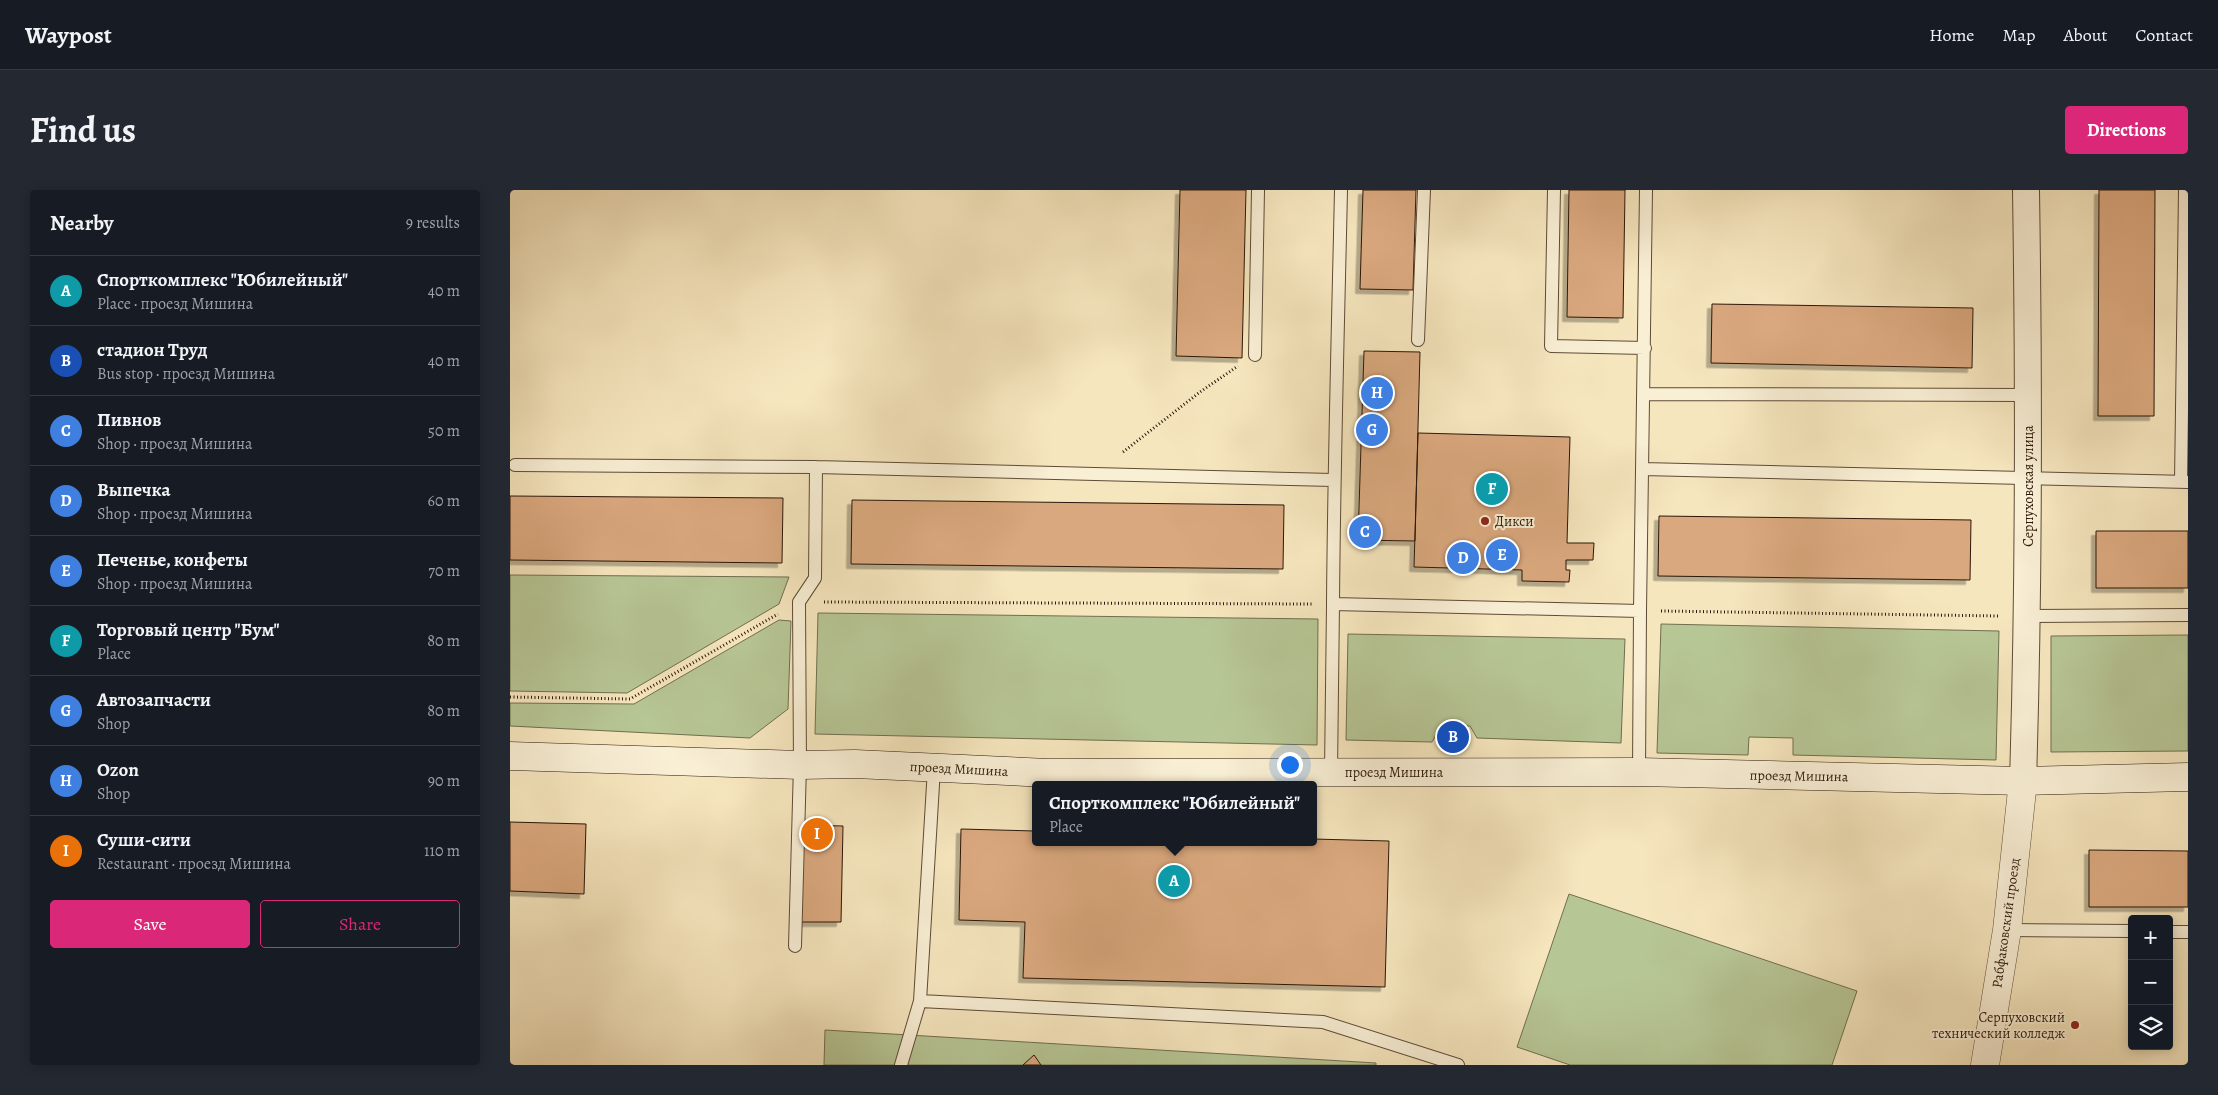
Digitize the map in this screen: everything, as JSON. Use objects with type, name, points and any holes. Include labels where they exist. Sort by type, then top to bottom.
[{"type":"main road","name":"проезд Мишина","points":[[510,756],[800,765],[855,764],[1048,773],[1639,772],[2023,781],[2188,777]]},
{"type":"main road","name":"Рабфаковский проезд","points":[[1985,1065],[2007,930],[2023,781]]},
{"type":"street","name":"Серпуховская улица","points":[[2023,781],[2028,616],[2029,396],[2026,190]]},
{"type":"lane","points":[[1255,355],[1258,190]]},
{"type":"lane","points":[[1331,772],[1334,480],[1339,337],[1341,190]]},
{"type":"lane","points":[[1418,340],[1424,190]]},
{"type":"lane","points":[[1554,190],[1551,346],[1645,348]]},
{"type":"lane","points":[[1639,772],[1646,190]]},
{"type":"lane","points":[[1643,469],[2184,482],[2185,190]]},
{"type":"lane","points":[[1644,394],[2029,396]]},
{"type":"lane","points":[[515,465],[816,467],[1334,480]]},
{"type":"lane","points":[[795,946],[800,765],[799,602],[815,578],[816,467]]},
{"type":"lane","points":[[1333,604],[1640,611]]},
{"type":"lane","points":[[2028,616],[2188,615]]},
{"type":"lane","points":[[901,1065],[920,1001],[934,768]]},
{"type":"lane","points":[[2007,930],[2128,931]]},
{"type":"lane","points":[[2173,932],[2188,932]]},
{"type":"lane","points":[[920,1001],[1323,1022],[1458,1065]]},
{"type":"path","points":[[1097,474],[1200,392],[1255,355]]},
{"type":"path","points":[[510,697],[630,699],[799,602],[1333,604]]},
{"type":"path","points":[[1640,611],[2028,616]]},
{"type":"green space","points":[[510,575],[789,577],[779,604],[627,693],[510,691]]},
{"type":"green space","points":[[818,613],[1318,619],[1317,745],[815,734]]},
{"type":"green space","points":[[779,620],[791,621],[788,709],[750,738],[510,726],[510,703],[634,704]]},
{"type":"green space","points":[[1661,624],[1999,631],[1996,760],[1793,755],[1793,738],[1749,737],[1748,755],[1657,753]]},
{"type":"green space","points":[[1348,634],[1625,639],[1621,743],[1477,738],[1470,726],[1441,726],[1432,742],[1346,740]]},
{"type":"green space","points":[[2188,635],[2188,751],[2051,752],[2051,636]]},
{"type":"green space","points":[[1569,894],[1857,991],[1832,1065],[1570,1065],[1517,1047]]},
{"type":"green space","points":[[825,1030],[1376,1063],[1376,1065],[824,1065]]},
{"type":"building","points":[[1180,190],[1246,190],[1242,358],[1176,356]]},
{"type":"building","points":[[1363,190],[1416,190],[1413,290],[1360,289]]},
{"type":"building","points":[[1569,190],[1625,190],[1623,318],[1567,317]]},
{"type":"building","points":[[2099,190],[2155,190],[2154,416],[2098,416]]},
{"type":"building","points":[[1712,304],[1973,308],[1972,368],[1711,363]]},
{"type":"building","points":[[1364,351],[1420,352],[1415,541],[1358,540]]},
{"type":"building","points":[[1418,433],[1570,437],[1567,543],[1594,543],[1593,560],[1566,560],[1566,570],[1570,570],[1569,582],[1522,581],[1522,570],[1414,567]]},
{"type":"building","points":[[510,496],[783,498],[782,563],[510,560]]},
{"type":"building","points":[[852,500],[1284,505],[1283,569],[851,564]]},
{"type":"building","points":[[1659,516],[1971,520],[1970,580],[1658,576]]},
{"type":"building","points":[[2096,531],[2188,531],[2188,588],[2096,588]]},
{"type":"building","points":[[510,822],[586,824],[584,894],[510,891]]},
{"type":"building","points":[[799,825],[843,826],[841,922],[797,922]]},
{"type":"building","points":[[961,829],[1032,831],[1032,846],[1317,846],[1317,839],[1389,841],[1385,987],[1023,978],[1025,922],[959,920]]},
{"type":"building","points":[[2089,850],[2188,851],[2188,907],[2089,907]]},
{"type":"building","points":[[1034,1055],[1041,1065],[1023,1065]]},
{"type":"place","name":"Ozon","points":[[1377,393]]},
{"type":"place","name":"Автозапчасти","points":[[1372,430]]},
{"type":"place","name":"Торговый центр \"Бум\"","points":[[1492,489]]},
{"type":"place","name":"Дикси","points":[[1485,521]]},
{"type":"place","name":"Пивнов","points":[[1365,532]]},
{"type":"place","name":"Печенье, конфеты","points":[[1502,555]]},
{"type":"place","name":"Выпечка","points":[[1463,558]]},
{"type":"place","name":"стадион Труд","points":[[1453,737]]},
{"type":"place","name":"Суши-сити","points":[[817,834]]},
{"type":"place","name":"Спорткомплекс \"Юбилейный\"","points":[[1174,881]]},
{"type":"place","name":"Серпуховский технический колледж","points":[[2075,1025]]}]
